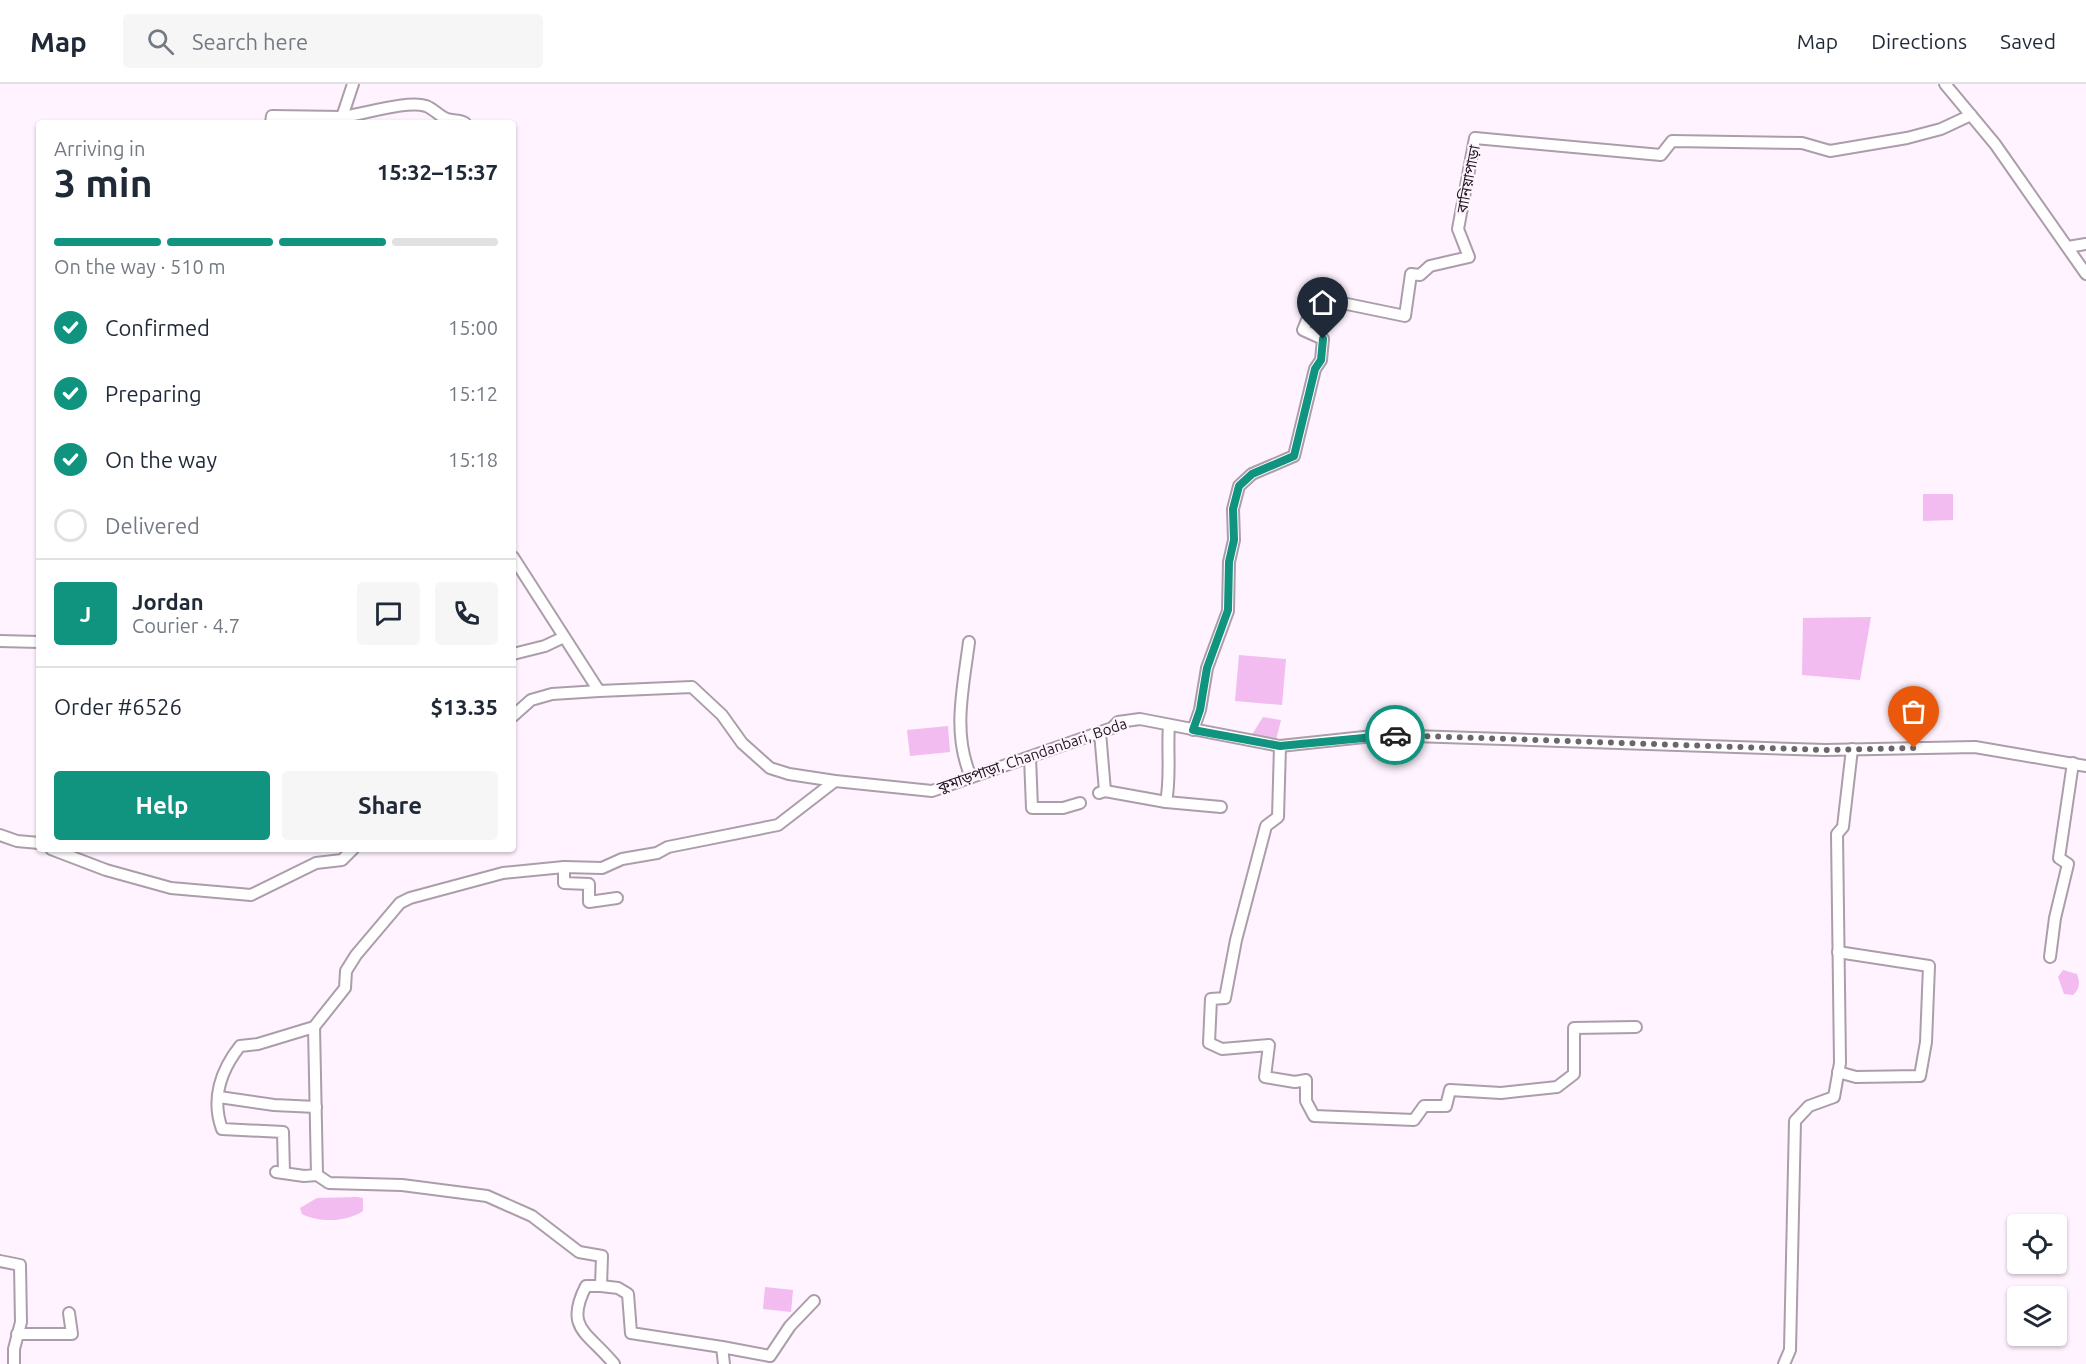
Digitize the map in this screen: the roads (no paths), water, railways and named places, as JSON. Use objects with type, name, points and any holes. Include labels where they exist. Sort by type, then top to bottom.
[{"type":"street","points":[[342,117],[353,84]]},
{"type":"street","points":[[1945,84],[1995,144],[2086,274]]},
{"type":"street","points":[[271,120],[272,116],[342,117],[408,105],[427,106],[454,120]]},
{"type":"street","name":"বানিয়াপাড়া","points":[[1193,730],[1200,710],[1207,668],[1228,610],[1229,562],[1234,540],[1233,509],[1239,486],[1252,474],[1294,456],[1315,369],[1321,360],[1323,339],[1303,330],[1315,302],[1318,298],[1405,316],[1411,274],[1420,275],[1430,266],[1469,257],[1458,229],[1475,138],[1661,155],[1672,141],[1802,143],[1830,151],[1907,138],[1941,129],[1971,116]]},
{"type":"street","points":[[2068,247],[2086,244]]},
{"type":"street","points":[[516,562],[599,691]]},
{"type":"street","points":[[516,653],[545,646],[564,637]]},
{"type":"street","points":[[0,640],[36,642]]},
{"type":"street","points":[[969,642],[959,718],[962,751],[971,777]]},
{"type":"street","name":"কুমাড়পাড়া, Chandanbari, Boda","points":[[516,713],[531,700],[552,694],[692,687],[719,712],[742,743],[770,768],[789,774],[835,781],[932,791],[1100,732],[1118,722],[1140,719],[1280,746],[1383,735],[1852,749],[1975,747],[2086,766]]},
{"type":"street","points":[[1166,802],[1170,781],[1167,761],[1169,725]]},
{"type":"street","points":[[1100,732],[1102,792],[1166,802],[1221,807]]},
{"type":"street","points":[[1280,746],[1278,817],[1266,826],[1236,940],[1225,998],[1211,999],[1209,1043],[1222,1049],[1269,1045],[1265,1077],[1295,1082],[1306,1080],[1306,1101],[1314,1116],[1414,1120],[1424,1106],[1446,1106],[1450,1089],[1501,1093],[1557,1087],[1574,1074],[1575,1028],[1636,1027]]},
{"type":"street","points":[[1784,1364],[1790,1350],[1795,1121],[1809,1106],[1834,1097],[1838,1072],[1837,834],[1843,827],[1852,749]]},
{"type":"street","points":[[1029,757],[1032,808],[1063,808],[1080,802]]},
{"type":"street","points":[[2050,957],[2055,918],[2068,864],[2059,858],[2073,763]]},
{"type":"street","points":[[601,1286],[602,1256],[579,1252],[532,1216],[488,1196],[402,1185],[329,1183],[317,1175],[280,1173],[283,1132],[222,1129],[217,1115],[220,1076],[240,1046],[258,1044],[314,1028],[345,988],[346,971],[356,955],[400,903],[457,884],[503,873],[564,867],[602,868],[622,859],[657,853],[668,847],[778,825],[835,781]]},
{"type":"street","points":[[0,835],[17,841],[36,843]]},
{"type":"street","points":[[59,852],[106,870],[171,888],[250,895],[316,863],[342,860],[350,852]]},
{"type":"street","points":[[564,867],[564,883],[589,884],[589,902],[617,898]]},
{"type":"street","points":[[1838,952],[1929,966],[1926,1042],[1920,1076],[1856,1077],[1838,1072]]},
{"type":"street","points":[[314,1028],[317,1175]]},
{"type":"street","points":[[219,1097],[274,1105],[316,1107]]},
{"type":"street","points":[[0,1261],[20,1265],[21,1322],[14,1349],[15,1364]]},
{"type":"street","points":[[614,1364],[580,1327],[576,1318],[578,1303],[586,1286],[618,1288],[628,1294],[631,1333],[770,1356],[790,1326],[814,1302]]},
{"type":"street","points":[[17,1334],[72,1334],[69,1312]]},
{"type":"street","points":[[722,1347],[724,1364]]}]
